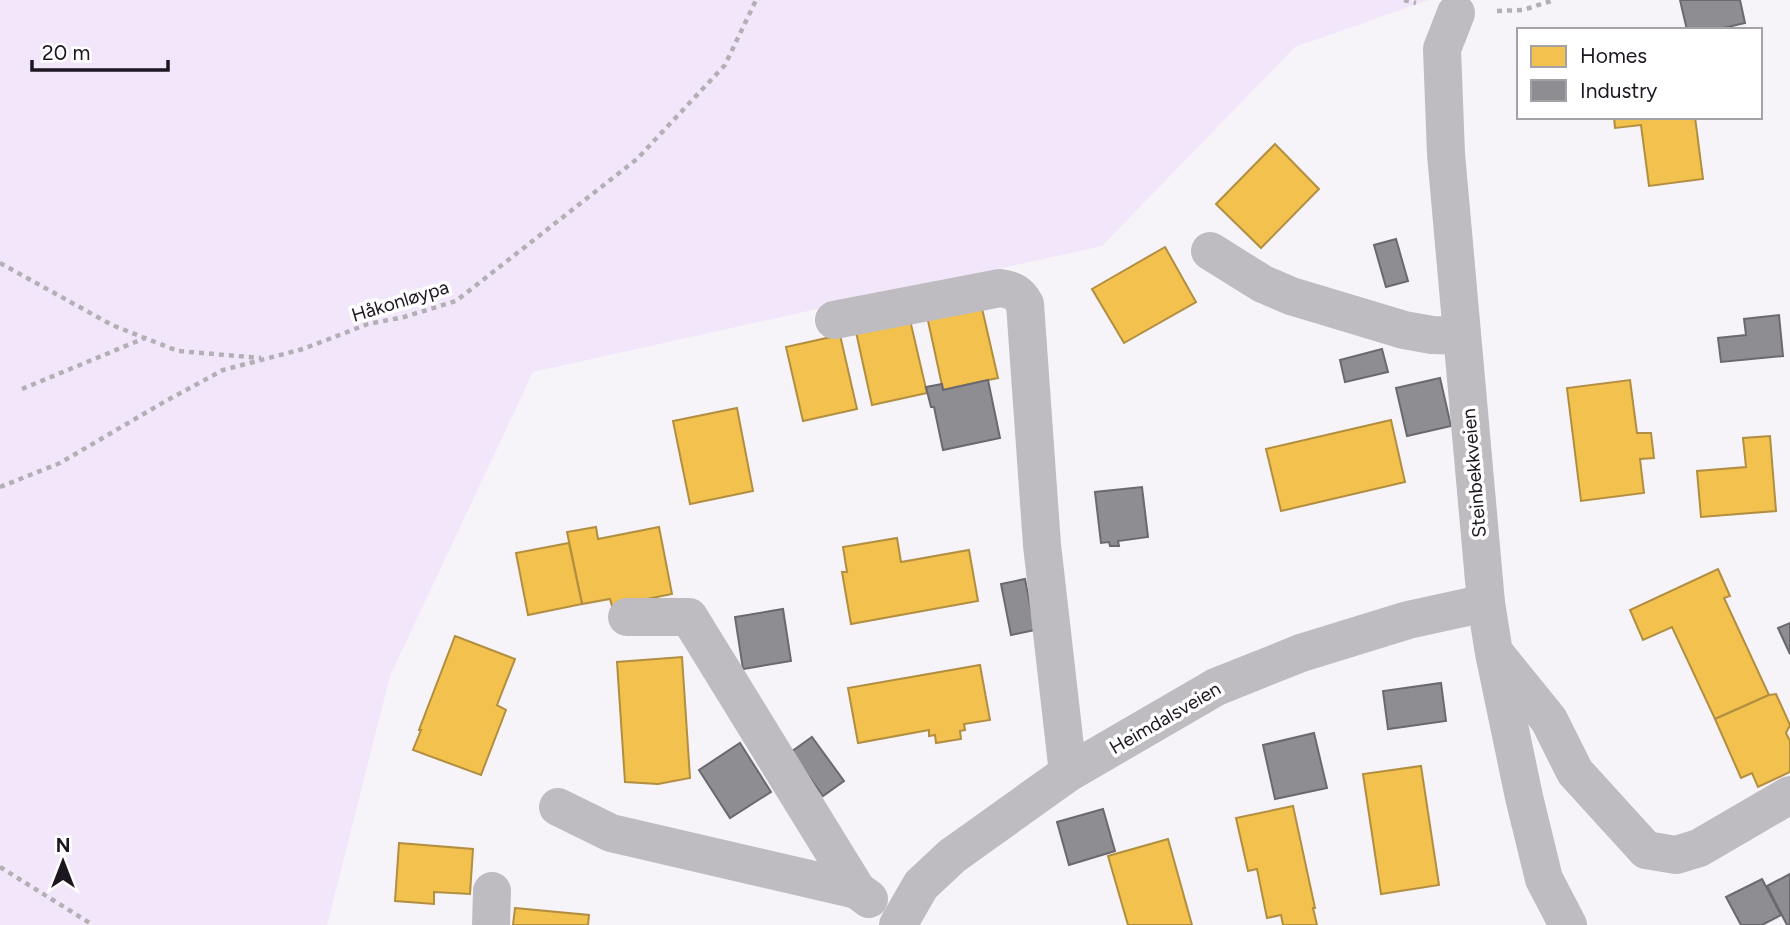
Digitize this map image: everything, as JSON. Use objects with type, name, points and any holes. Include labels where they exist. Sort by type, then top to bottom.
[{"type":"street","name":"Steinbekkveien","points":[[1456,13],[1442,49],[1446,154],[1486,603],[1524,797],[1544,879],[1569,925]]},
{"type":"street","points":[[1210,251],[1263,284],[1291,296],[1404,330],[1462,337]]},
{"type":"street","points":[[834,320],[1000,288],[1013,290],[1025,304],[1042,545],[1069,773]]},
{"type":"street","name":"Heimdalsveien","points":[[898,924],[921,886],[952,856],[1069,773],[1216,687],[1301,653],[1408,620],[1486,603]]},
{"type":"street","points":[[627,617],[689,617],[857,890],[898,924]]},
{"type":"street","points":[[1494,653],[1549,720],[1575,772],[1646,850],[1676,855],[1699,848],[1790,794]]},
{"type":"street","points":[[558,807],[611,833],[857,890]]},
{"type":"path","name":"Håkonløypa","points":[[0,487],[61,463],[223,370],[303,349],[368,324],[404,317],[456,301],[637,159],[724,65],[756,0]]},
{"type":"path","points":[[1456,13],[1523,10],[1554,0]]},
{"type":"path","points":[[0,263],[112,325],[178,351],[265,359]]},
{"type":"path","points":[[22,389],[145,338]]},
{"type":"path","points":[[0,867],[93,925]]},
{"type":"shaded area","points":[[0,0],[1429,0],[1295,47],[1102,246],[533,372],[390,676],[327,925],[0,925]]},
{"type":"building: Homes","points":[[1614,119],[1695,119],[1703,179],[1649,186],[1641,125],[1615,128]]},
{"type":"building: Homes","points":[[1275,144],[1319,189],[1261,248],[1216,204]]},
{"type":"building: Homes","points":[[1165,247],[1196,302],[1124,343],[1092,289]]},
{"type":"building: Homes","points":[[981,304],[998,378],[943,390],[927,316]]},
{"type":"building: Homes","points":[[910,320],[927,393],[872,405],[856,332]]},
{"type":"building: Homes","points":[[840,335],[857,409],[803,421],[786,347]]},
{"type":"building: Homes","points":[[1630,380],[1637,433],[1651,433],[1654,458],[1640,459],[1644,493],[1581,501],[1567,388]]},
{"type":"building: Homes","points":[[737,408],[753,491],[690,504],[673,421]]},
{"type":"building: Homes","points":[[1391,420],[1405,482],[1281,511],[1266,449]]},
{"type":"building: Homes","points":[[1770,436],[1776,511],[1701,517],[1697,471],[1746,467],[1743,438]]},
{"type":"building: Homes","points":[[596,527],[598,539],[659,527],[672,594],[612,606],[610,599],[582,604],[567,532]]},
{"type":"building: Homes","points":[[897,538],[901,562],[969,550],[978,601],[851,624],[842,572],[847,572],[843,547]]},
{"type":"building: Homes","points":[[569,543],[582,604],[528,615],[516,553]]},
{"type":"building: Homes","points":[[1718,569],[1730,596],[1724,598],[1769,695],[1715,719],[1672,627],[1643,640],[1630,610]]},
{"type":"building: Homes","points":[[455,636],[515,659],[497,705],[506,710],[481,775],[413,750]]},
{"type":"building: Homes","points":[[682,657],[690,778],[658,784],[625,782],[617,662]]},
{"type":"building: Homes","points":[[980,665],[990,720],[964,724],[965,730],[960,731],[961,739],[936,743],[935,735],[929,736],[929,730],[858,743],[848,688]]},
{"type":"building: Homes","points":[[1776,694],[1790,725],[1786,733],[1790,741],[1790,772],[1758,787],[1752,773],[1741,778],[1715,719]]},
{"type":"building: Homes","points":[[1421,766],[1439,885],[1381,894],[1363,774]]},
{"type":"building: Homes","points":[[1293,806],[1317,925],[1283,925],[1281,915],[1267,918],[1257,869],[1248,871],[1236,818]]},
{"type":"building: Homes","points":[[1168,839],[1192,925],[1128,925],[1108,856]]},
{"type":"building: Homes","points":[[399,843],[473,849],[470,894],[434,892],[434,904],[395,901]]},
{"type":"building: Homes","points":[[515,908],[589,915],[588,925],[513,925]]},
{"type":"building: Industry","points":[[1680,0],[1740,0],[1745,23],[1724,28],[1687,28]]},
{"type":"building: Industry","points":[[1396,239],[1408,281],[1386,287],[1374,245]]},
{"type":"building: Industry","points":[[1779,315],[1783,356],[1721,362],[1718,338],[1746,335],[1744,319]]},
{"type":"building: Industry","points":[[1382,349],[1388,372],[1345,382],[1340,360]]},
{"type":"building: Industry","points":[[1440,378],[1451,426],[1407,436],[1396,388]]},
{"type":"building: Industry","points":[[988,380],[1000,438],[943,450],[934,407],[931,407],[926,387],[942,384],[943,390]]},
{"type":"building: Industry","points":[[1142,487],[1148,537],[1118,541],[1119,546],[1110,546],[1109,542],[1101,543],[1095,492]]},
{"type":"building: Industry","points":[[1025,579],[1035,630],[1011,635],[1001,584]]},
{"type":"building: Industry","points":[[783,609],[791,661],[743,669],[735,617]]},
{"type":"building: Industry","points":[[1790,623],[1790,654],[1778,628]]},
{"type":"building: Industry","points":[[1441,683],[1446,721],[1388,729],[1383,691]]},
{"type":"building: Industry","points":[[1314,733],[1327,788],[1275,799],[1263,745]]},
{"type":"building: Industry","points":[[812,737],[844,781],[823,796],[791,752]]},
{"type":"building: Industry","points":[[740,743],[771,792],[730,818],[699,770]]},
{"type":"building: Industry","points":[[1103,809],[1115,851],[1069,865],[1057,822]]},
{"type":"building: Industry","points":[[1790,874],[1790,925],[1787,925],[1767,886]]},
{"type":"building: Industry","points":[[1762,879],[1781,915],[1762,925],[1741,925],[1726,897]]}]
